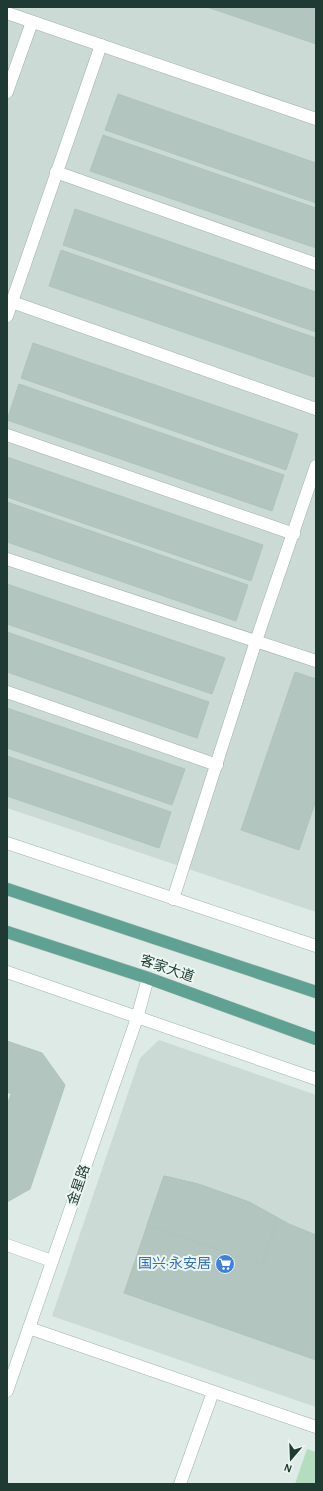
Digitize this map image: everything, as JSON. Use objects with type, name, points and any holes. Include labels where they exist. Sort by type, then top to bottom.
[{"type":"main road","name":"客家大道","points":[[7,888],[316,992]]},
{"type":"main road","name":"客家大道","points":[[7,932],[148,978],[316,1039]]},
{"type":"street","points":[[7,13],[316,119]]},
{"type":"street","points":[[7,92],[32,22]]},
{"type":"street","points":[[7,316],[12,302],[12,284],[56,172],[101,45]]},
{"type":"street","points":[[56,172],[316,264]]},
{"type":"street","points":[[12,302],[316,409]]},
{"type":"street","points":[[7,435],[294,534]]},
{"type":"street","points":[[173,899],[256,641],[294,534],[316,466]]},
{"type":"street","points":[[7,559],[316,662]]},
{"type":"street","points":[[7,692],[217,765]]},
{"type":"street","points":[[7,843],[316,946]]},
{"type":"street","points":[[7,972],[316,1079]]},
{"type":"street","name":"金星路","points":[[7,1390],[138,1018],[148,978]]},
{"type":"street","points":[[7,1245],[52,1261]]},
{"type":"street","points":[[29,1328],[316,1427]]},
{"type":"street","points":[[180,1484],[213,1392]]},
{"type":"shaded area","points":[[7,7],[316,7],[316,912],[7,808]]},
{"type":"shaded area","points":[[159,1040],[316,1095],[316,1407],[52,1316],[140,1058]]},
{"type":"green space","points":[[307,1449],[316,1452],[316,1484],[295,1484]]},
{"type":"building","points":[[207,7],[316,7],[316,44]]},
{"type":"building","points":[[118,94],[316,163],[316,203],[105,130]]},
{"type":"building","points":[[103,135],[316,208],[316,248],[90,171]]},
{"type":"building","points":[[75,209],[316,292],[316,332],[63,245]]},
{"type":"building","points":[[61,250],[316,338],[316,372],[314,377],[49,286]]},
{"type":"building","points":[[33,343],[298,434],[286,470],[21,378]]},
{"type":"building","points":[[19,384],[284,475],[272,511],[7,420]]},
{"type":"building","points":[[7,457],[263,545],[251,581],[7,497]]},
{"type":"building","points":[[7,502],[248,585],[236,621],[7,542]]},
{"type":"building","points":[[7,584],[225,658],[212,694],[7,624]]},
{"type":"building","points":[[7,632],[209,702],[197,738],[7,672]]},
{"type":"building","points":[[295,672],[316,679],[316,800],[299,850],[241,830]]},
{"type":"building","points":[[7,708],[185,769],[172,805],[7,748]]},
{"type":"building","points":[[7,756],[171,812],[159,848],[7,796]]},
{"type":"building","points":[[7,1041],[42,1053],[65,1085],[30,1189],[7,1202],[7,1105],[11,1094],[7,1092]]},
{"type":"building","name":"国兴·永安居","points":[[164,1176],[198,1184],[249,1202],[289,1224],[316,1235],[316,1360],[124,1293]]},
{"type":"building","points":[[164,1176],[198,1184],[249,1202],[278,1218],[262,1265],[147,1225]]},
{"type":"place","name":"国兴·永安居","points":[[225,1264]]}]
